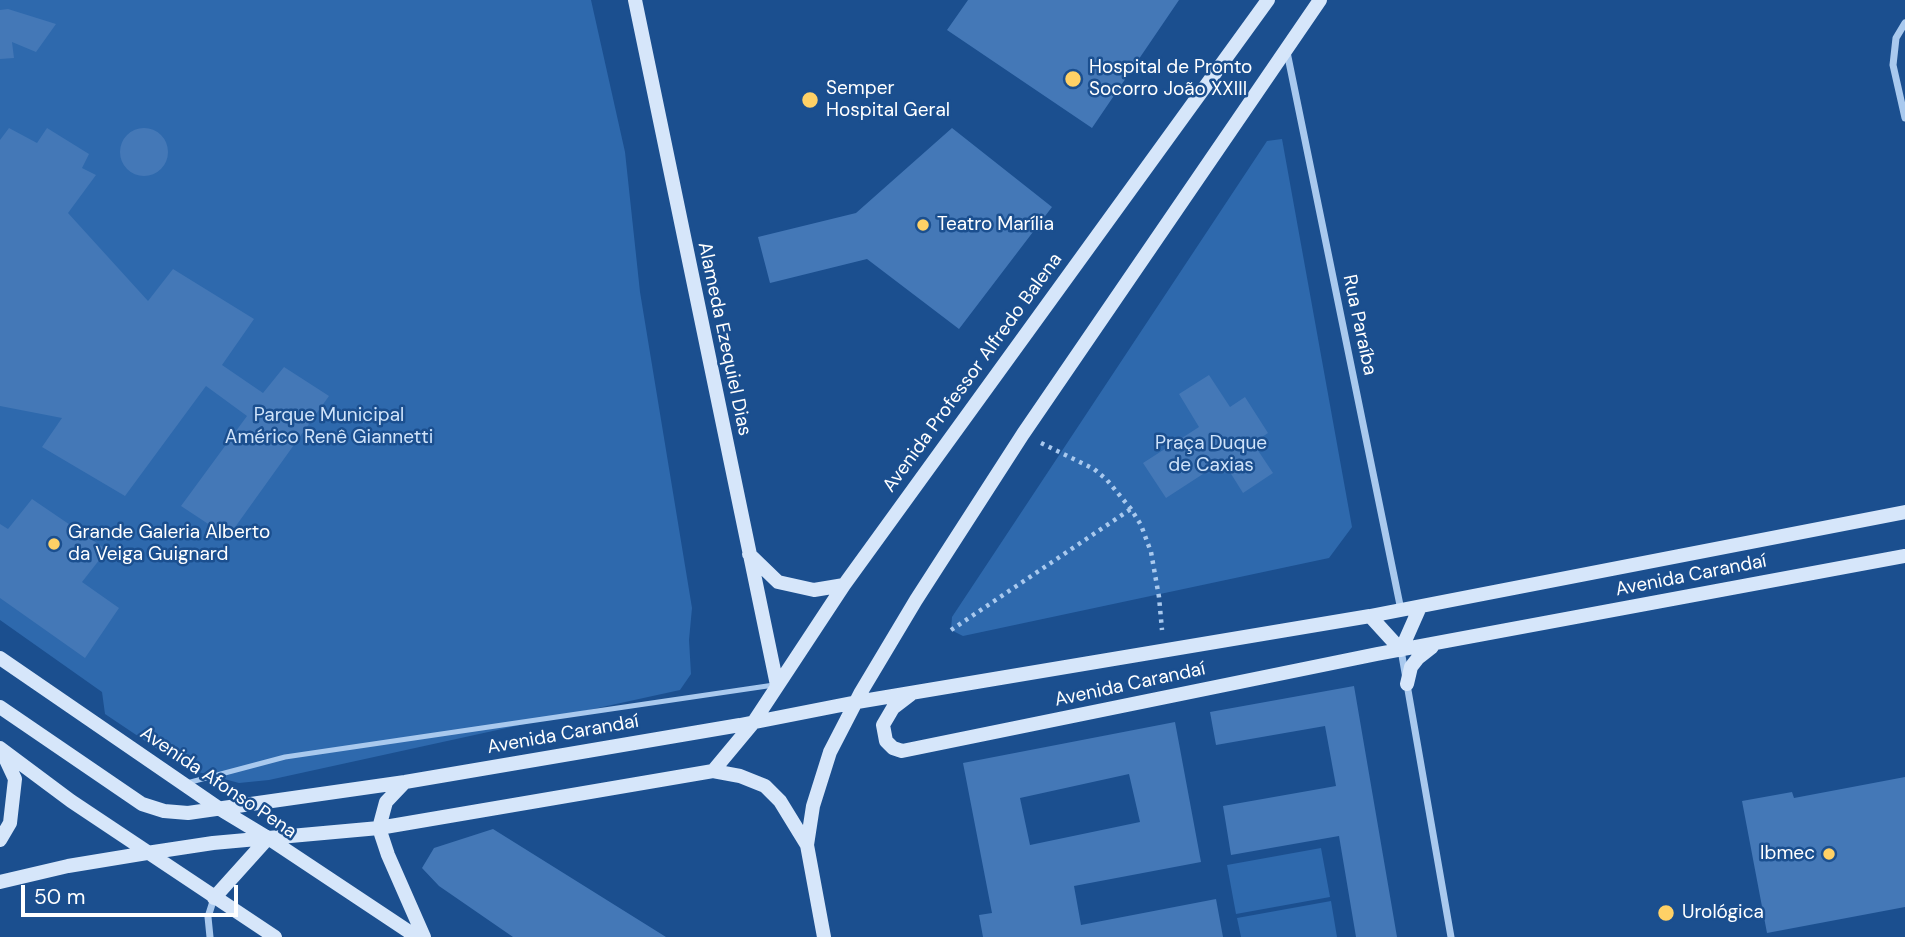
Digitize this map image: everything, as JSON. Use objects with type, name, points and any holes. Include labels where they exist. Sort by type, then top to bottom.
[{"type":"street","name":"Alameda Ezequiel Dias","points":[[635,0],[777,685]]},
{"type":"street","name":"Avenida Professor Alfredo Balena","points":[[713,771],[753,723],[844,585],[1268,0]]},
{"type":"street","points":[[824,937],[807,845],[813,806],[830,752],[916,600],[1023,434],[1320,0]]},
{"type":"street","points":[[1905,23],[1896,38],[1893,65],[1905,118]]},
{"type":"street","name":"Rua Paraíba","points":[[1286,47],[1402,610]]},
{"type":"street","name":"Avenida Carandaí","points":[[0,707],[142,804],[164,811],[188,813],[405,782],[753,723],[857,702],[1370,616],[1905,512]]},
{"type":"street","points":[[748,553],[778,582],[814,590],[844,585]]},
{"type":"street","name":"Avenida Carandaí","points":[[911,694],[893,708],[883,725],[886,741],[893,748],[902,751],[1401,650],[1905,556]]},
{"type":"street","points":[[1401,650],[1420,607]]},
{"type":"street","points":[[1370,616],[1401,650],[1451,937]]},
{"type":"street","points":[[1408,684],[1411,667],[1418,658],[1439,643]]},
{"type":"street","name":"Avenida Afonso Pena","points":[[0,658],[220,809],[417,937]]},
{"type":"street","points":[[0,748],[15,779],[10,823],[0,840]]},
{"type":"street","points":[[0,748],[71,801],[275,937]]},
{"type":"street","points":[[0,882],[68,866],[147,853],[213,843],[379,828],[713,771],[740,776],[765,786],[780,801],[807,845]]},
{"type":"street","points":[[405,782],[386,802],[379,828],[387,855],[424,937]]},
{"type":"street","points":[[210,937],[208,916],[214,898],[268,838]]},
{"type":"lane","points":[[185,783],[285,757],[777,685]]},
{"type":"path","points":[[1023,434],[1094,470],[1107,480],[1130,509],[1145,536],[1153,561],[1163,652]]},
{"type":"path","points":[[951,630],[1130,509]]},
{"type":"green space","name":"Parque Municipal Américo Renê Giannetti","points":[[0,0],[591,0],[625,152],[640,292],[692,608],[689,640],[691,674],[680,690],[269,780],[239,783],[187,769],[105,714],[102,692],[0,620]]},
{"type":"green space","name":"Praça Duque de Caxias","points":[[1282,139],[1352,527],[1329,558],[963,636],[951,630],[952,617],[1267,141]]},
{"type":"green space","points":[[1321,848],[1330,897],[1236,914],[1227,865]]},
{"type":"green space","points":[[1331,901],[1337,937],[1241,937],[1237,918]]},
{"type":"building","name":"Hospital de Pronto Socorro João XXIII","points":[[968,0],[1179,0],[1092,128],[947,30]]},
{"type":"building","points":[[8,9],[56,24],[36,52],[12,42],[14,58],[0,59],[0,10]]},
{"type":"building","points":[[9,128],[37,143],[47,128],[89,154],[82,168],[96,175],[68,213],[148,301],[173,269],[254,319],[222,365],[263,393],[284,367],[329,396],[228,537],[181,506],[247,416],[206,386],[125,496],[42,447],[62,418],[0,406],[0,140]]},
{"type":"building","points":[[144,128],[161,135],[168,152],[161,169],[144,176],[127,169],[120,152],[127,135]]},
{"type":"building","name":"Teatro Marília","points":[[952,128],[1052,207],[959,329],[867,259],[770,283],[758,237],[856,213]]},
{"type":"building","points":[[1209,375],[1230,407],[1245,397],[1268,433],[1253,443],[1273,473],[1243,493],[1223,461],[1166,498],[1143,463],[1199,427],[1179,394]]},
{"type":"building","points":[[32,499],[107,550],[82,582],[119,608],[85,658],[0,598],[0,524],[8,529]]},
{"type":"building","points":[[1354,686],[1397,937],[1356,937],[1339,836],[1231,855],[1223,806],[1336,786],[1325,726],[1216,745],[1210,712]]},
{"type":"building","points":[[1175,722],[1201,862],[1074,886],[1081,925],[1216,899],[1223,937],[983,937],[979,915],[992,913],[963,763]],"holes":[[[1129,774],[1140,822],[1030,845],[1020,798]]]},
{"type":"building","name":"Ibmec","points":[[1905,777],[1905,907],[1767,933],[1742,801],[1792,792],[1794,798]]},
{"type":"building","points":[[493,829],[666,937],[513,937],[439,886],[422,868],[434,848]]},
{"type":"place","name":"Hospital de Pronto Socorro João XXIII","points":[[1073,79]]},
{"type":"place","name":"Semper Hospital Geral","points":[[810,100]]},
{"type":"place","name":"Teatro Marília","points":[[923,225]]},
{"type":"place","name":"Grande Galeria Alberto da Veiga Guignard","points":[[54,544]]},
{"type":"place","name":"Ibmec","points":[[1829,854]]},
{"type":"place","name":"Urológica","points":[[1666,913]]}]
